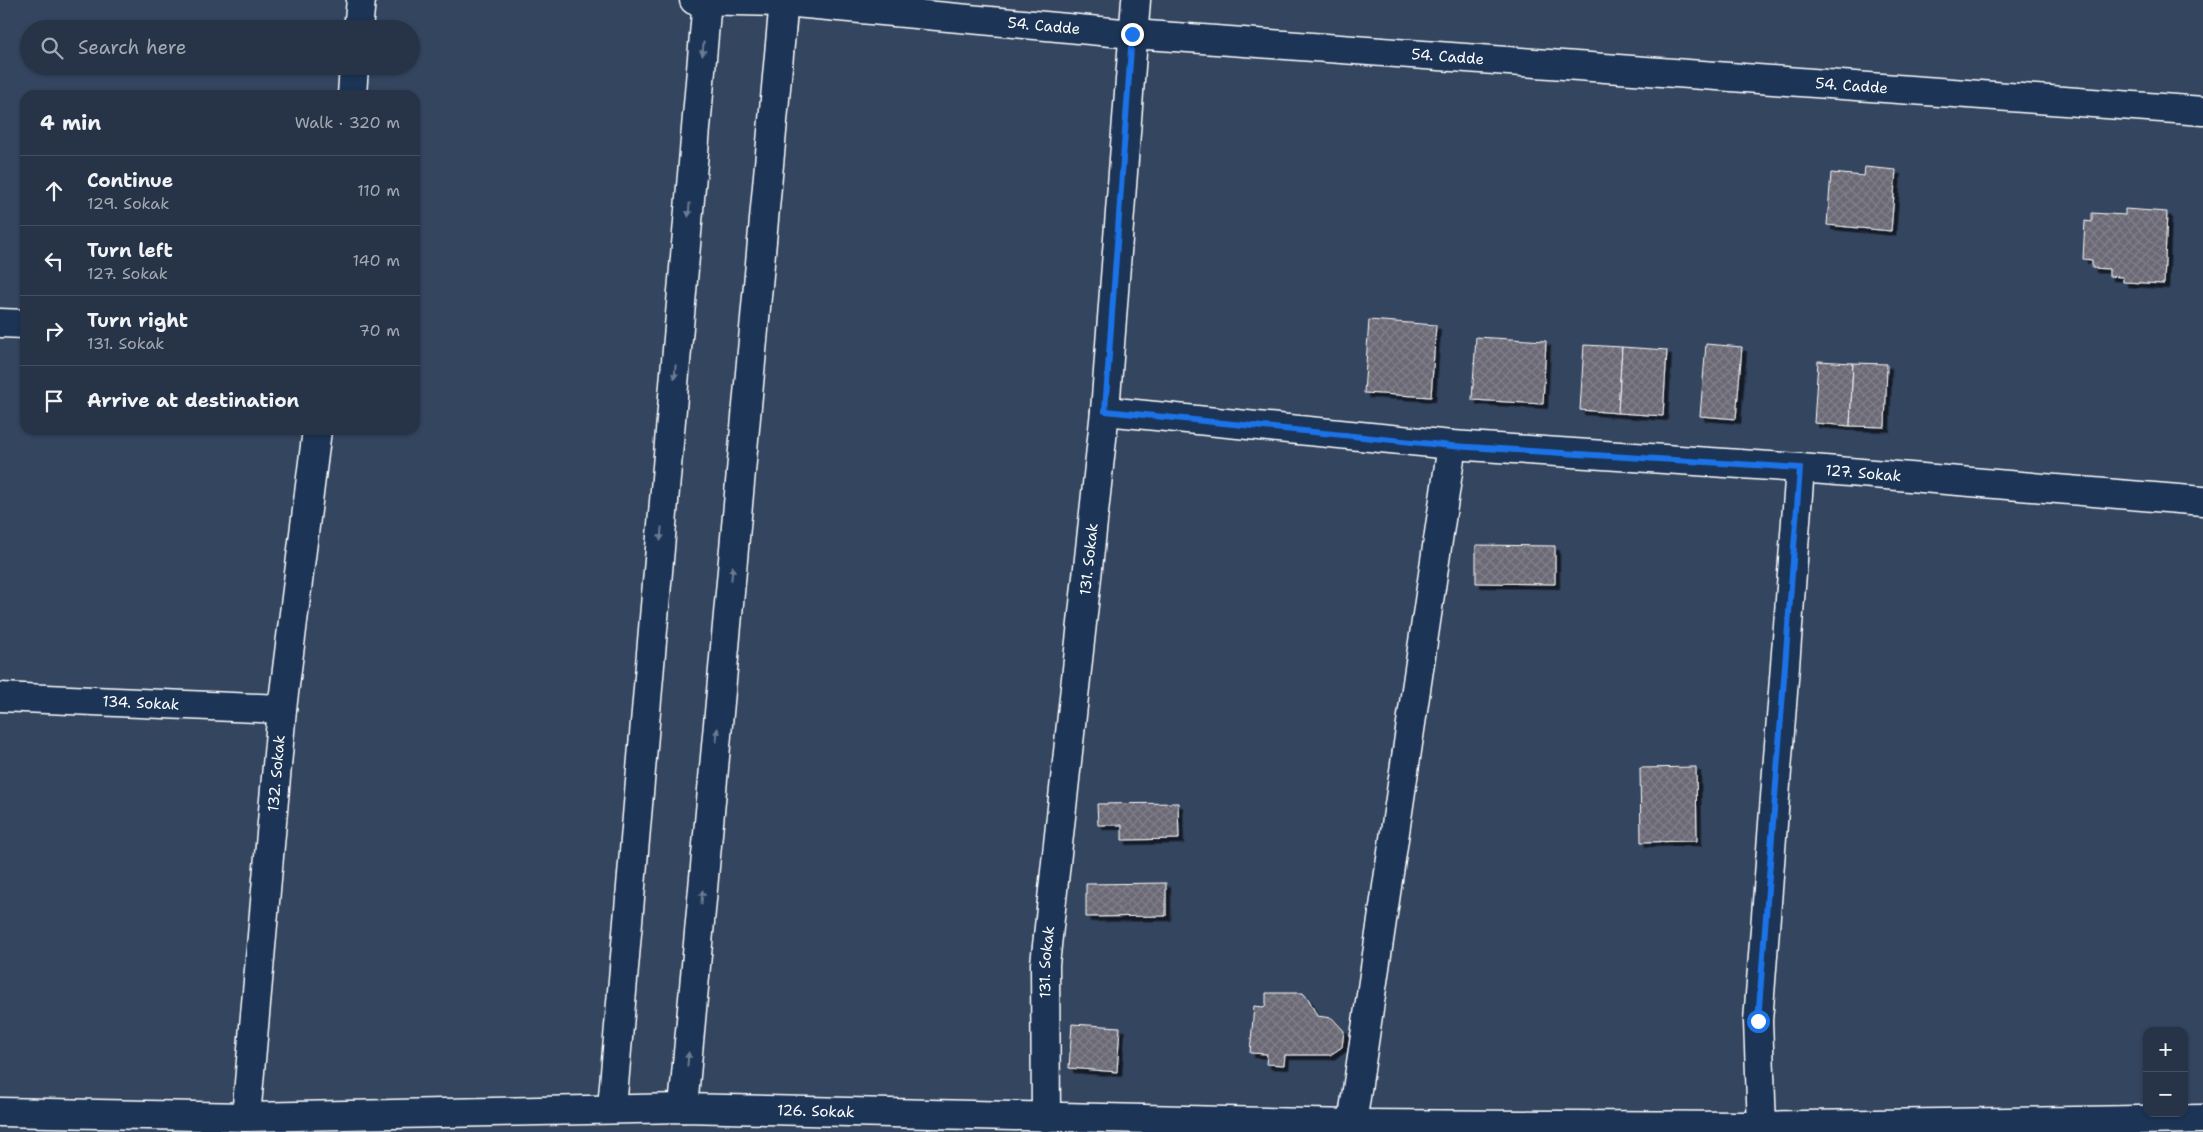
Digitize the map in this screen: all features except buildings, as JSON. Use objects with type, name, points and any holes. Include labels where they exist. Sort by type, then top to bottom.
[{"type":"street","points":[[359,20],[361,0]]},
{"type":"street","name":"54. Cadde","points":[[694,0],[784,1],[1132,34],[2203,111]]},
{"type":"street","points":[[612,1108],[707,0]]},
{"type":"street","name":"131. Sokak","points":[[1046,1118],[1045,964],[1105,411],[1136,0]]},
{"type":"street","points":[[683,1108],[784,1]]},
{"type":"street","points":[[352,90],[353,75]]},
{"type":"street","points":[[0,323],[20,324]]},
{"type":"street","name":"127. Sokak","points":[[1105,411],[1452,446],[1800,468],[2203,501]]},
{"type":"street","name":"132. Sokak","points":[[246,1117],[282,709],[316,435]]},
{"type":"street","points":[[1352,1124],[1452,446]]},
{"type":"street","points":[[1762,1126],[1758,1021],[1800,468]]},
{"type":"street","name":"134. Sokak","points":[[0,697],[282,709]]},
{"type":"street","name":"126. Sokak","points":[[0,1112],[246,1117],[683,1108],[1352,1124],[1762,1126],[2203,1119]]},
{"type":"route","points":[[1132,34],[1105,411],[1452,446],[1800,468],[1758,1021]]}]
